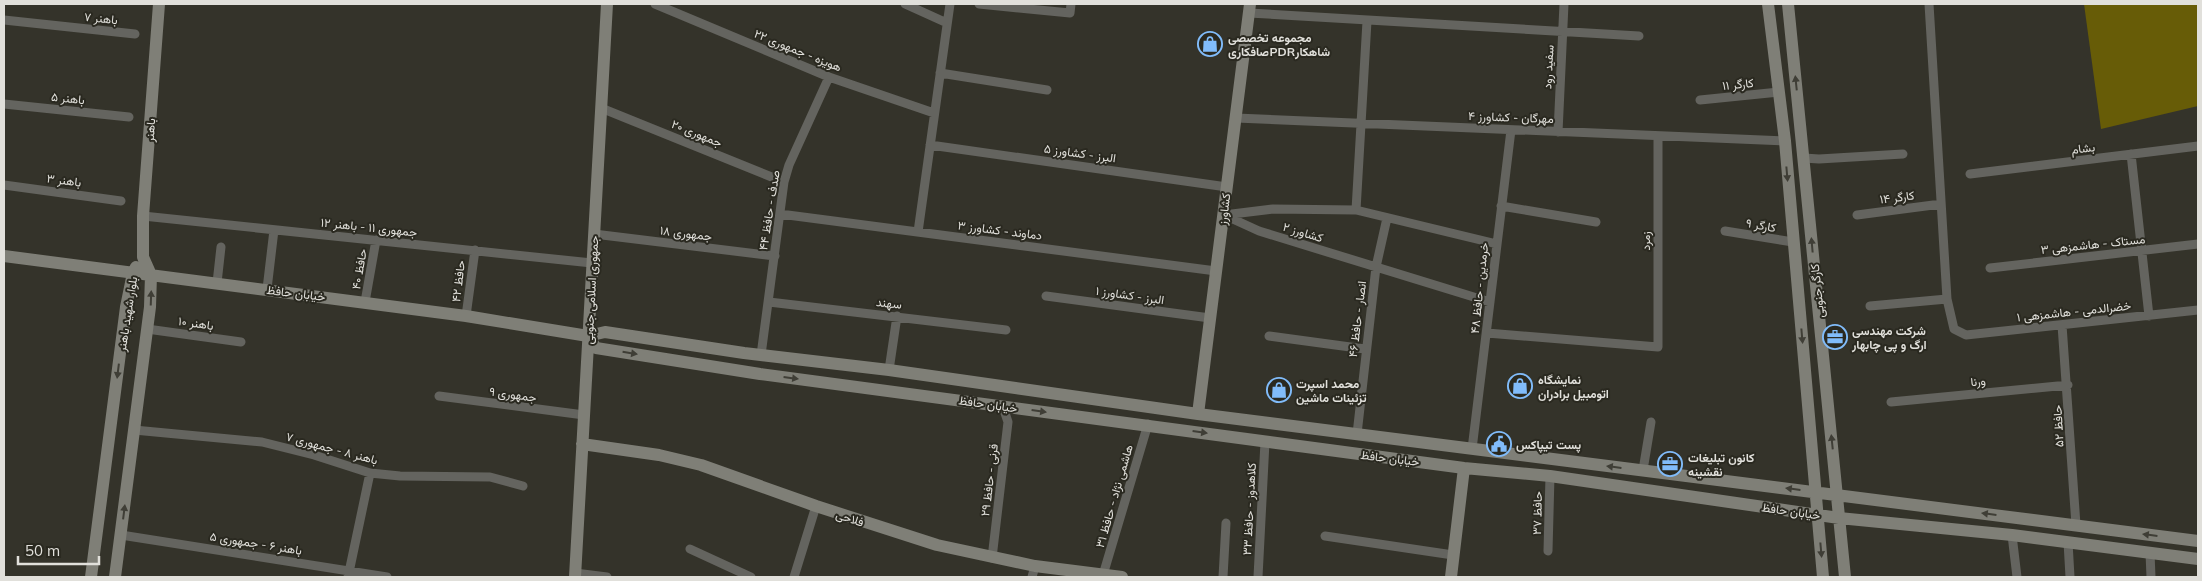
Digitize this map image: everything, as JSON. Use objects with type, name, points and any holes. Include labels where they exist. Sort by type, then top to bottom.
[{"type":"main road","name":"باهنر","points":[[143,256],[143,216],[159,4]]},
{"type":"main road","name":"جمهوری اسلامی جنوبی","points":[[575,575],[607,4]]},
{"type":"main road","name":"کارگر جنوبی","points":[[1768,4],[1785,141],[1823,577]]},
{"type":"main road","name":"کارگر جنوبی","points":[[1788,4],[1845,577]]},
{"type":"main road","name":"کشاورز","points":[[1198,414],[1250,8]]},
{"type":"main road","name":"خیابان حافظ","points":[[4,256],[365,302],[588,336],[605,332],[1198,414],[2198,541]]},
{"type":"main road","name":"بلوار شهید باهنر","points":[[91,577],[126,307],[133,273],[143,256]]},
{"type":"main road","name":"بلوار شهید باهنر","points":[[115,577],[147,330],[151,276],[143,256]]},
{"type":"main road","name":"خیابان حافظ","points":[[588,336],[596,348],[760,374],[1064,415],[1148,424],[1265,442],[1464,468],[1550,476],[1839,518],[2012,535],[2198,559]]},
{"type":"main road","points":[[1064,415],[1067,395]]},
{"type":"main road","points":[[1312,448],[1314,429]]},
{"type":"main road","name":"فلاحی","points":[[582,444],[659,455],[701,465],[816,506],[938,545],[992,558],[1034,572],[1122,577]]},
{"type":"main road","points":[[1450,577],[1464,468]]},
{"type":"street","name":"هویزه - جمهوری ۲۲","points":[[655,4],[829,77],[934,114]]},
{"type":"street","points":[[905,4],[947,23]]},
{"type":"street","points":[[918,232],[950,4]]},
{"type":"street","points":[[979,4],[1071,9]]},
{"type":"street","name":"سفید رود","points":[[1558,132],[1564,4]]},
{"type":"street","points":[[1870,306],[1947,299],[1929,4]]},
{"type":"street","points":[[1250,8],[1367,21],[1639,36]]},
{"type":"street","name":"باهنر ۷","points":[[4,20],[135,34]]},
{"type":"street","points":[[1356,210],[1367,21]]},
{"type":"street","points":[[940,72],[1047,90]]},
{"type":"street","name":"صدف - حافظ ۴۴","points":[[761,355],[784,182],[789,165],[829,77]]},
{"type":"street","name":"کارگر ۱۱","points":[[1700,100],[1779,92]]},
{"type":"street","name":"باهنر ۵","points":[[4,104],[129,117]]},
{"type":"street","name":"جمهوری ۲۰","points":[[601,108],[784,182]]},
{"type":"street","name":"مهرگان - کشاورز ۴","points":[[1236,118],[1785,141]]},
{"type":"street","name":"خرمدین - حافظ ۴۸","points":[[1472,449],[1511,130]]},
{"type":"street","name":"زمرد","points":[[1487,333],[1658,347],[1658,136]]},
{"type":"street","name":"البرز - کشاورز ۵","points":[[930,145],[1227,187]]},
{"type":"street","name":"بشام","points":[[1970,174],[2198,146]]},
{"type":"street","points":[[1804,158],[1819,159],[1903,154]]},
{"type":"street","points":[[2131,154],[2149,316]]},
{"type":"street","name":"باهنر ۳","points":[[4,185],[121,200]]},
{"type":"street","name":"کارگر ۱۴","points":[[1857,215],[1941,204]]},
{"type":"street","points":[[1501,206],[1596,222]]},
{"type":"street","points":[[1224,215],[1273,209],[1356,210],[1497,244]]},
{"type":"street","name":"دماوند - کشاورز ۳","points":[[780,214],[1216,271]]},
{"type":"street","name":"کشاورز ۲","points":[[1224,215],[1259,231],[1490,302]]},
{"type":"street","name":"جمهوری ۱۱ - باهنر ۱۲","points":[[143,216],[592,263]]},
{"type":"street","name":"انصار - حافظ ۴۶","points":[[1357,434],[1365,349],[1376,267],[1387,218]]},
{"type":"street","points":[[266,289],[274,230]]},
{"type":"street","name":"کارگر ۹","points":[[1725,231],[1793,242]]},
{"type":"street","name":"جمهوری ۱۸","points":[[594,234],[775,256]]},
{"type":"street","name":"حافظ ۴۰","points":[[365,302],[376,240]]},
{"type":"street","name":"مستاک - هاشمزهی ۳","points":[[1990,268],[2142,252],[2198,244]]},
{"type":"street","points":[[217,283],[222,247]]},
{"type":"street","name":"حافظ ۴۲","points":[[466,316],[475,250]]},
{"type":"street","name":"البرز - کشاورز ۱","points":[[1046,296],[1210,318]]},
{"type":"street","name":"خضرالدمی - هاشمزهی ۱","points":[[1947,299],[1954,329],[1966,335],[2198,310]]},
{"type":"street","name":"سهند","points":[[769,302],[1006,330]]},
{"type":"street","points":[[889,370],[897,316]]},
{"type":"street","name":"حافظ ۵۲","points":[[2062,325],[2068,385],[2076,525]]},
{"type":"street","name":"باهنر ۱۰","points":[[147,330],[241,342]]},
{"type":"street","points":[[1269,336],[1365,349]]},
{"type":"street","name":"ورنا","points":[[1891,402],[2068,385]]},
{"type":"street","name":"جمهوری ۹","points":[[439,396],[584,416]]},
{"type":"street","name":"قرنی - حافظ ۲۹","points":[[992,558],[1008,422],[1003,406]]},
{"type":"street","points":[[1643,470],[1651,422]]},
{"type":"street","name":"هاشمی نژاد - حافظ ۳۱","points":[[1103,575],[1148,424]]},
{"type":"street","name":"باهنر ۸ - جمهوری ۷","points":[[134,430],[262,442],[370,473],[400,476],[490,477],[523,486]]},
{"type":"street","name":"کلاهدوز - حافظ ۳۳","points":[[1258,577],[1265,442]]},
{"type":"street","points":[[348,574],[370,473]]},
{"type":"street","name":"حافظ ۳۷","points":[[1548,551],[1550,476]]},
{"type":"street","points":[[794,577],[816,506]]},
{"type":"street","points":[[1223,577],[1226,523]]},
{"type":"street","name":"باهنر ۶ - جمهوری ۵","points":[[120,534],[348,574],[387,577]]},
{"type":"street","points":[[2012,535],[2017,577]]},
{"type":"street","points":[[1325,536],[1453,555]]},
{"type":"street","points":[[2068,542],[2070,577]]},
{"type":"street","points":[[690,549],[751,577]]},
{"type":"street","points":[[2150,553],[2151,577]]},
{"type":"street","points":[[575,575],[607,577]]},
{"type":"shaded area","points":[[2084,4],[2198,4],[2198,106],[2101,129]]},
{"type":"place","name":"مجموعه تخصصی صافکاریPDRشاهکار","points":[[1210,44]]},
{"type":"place","name":"شرکت مهندسی ارگ و پی چابهار","points":[[1835,337]]},
{"type":"place","name":"نمایشگاه اتومبیل برادران","points":[[1520,386]]},
{"type":"place","name":"محمد اسپرت تزئینات ماشین","points":[[1279,390]]},
{"type":"place","name":"پست تیپاکس","points":[[1499,444]]},
{"type":"place","name":"کانون تبلیغات نقشینه","points":[[1670,464]]}]
